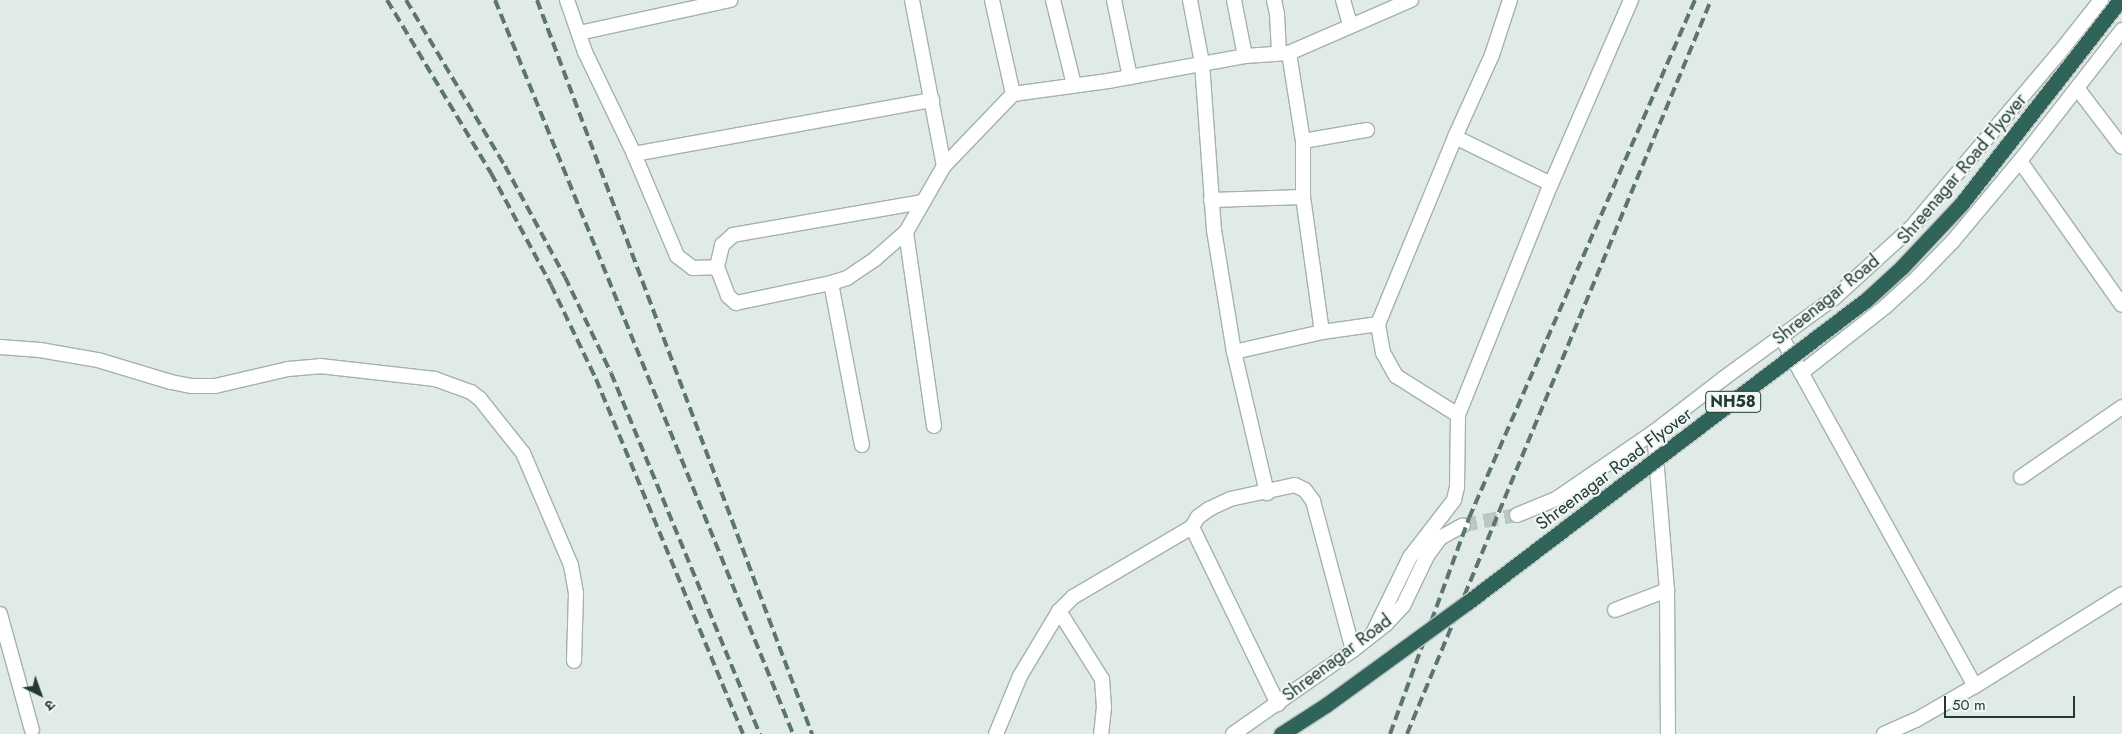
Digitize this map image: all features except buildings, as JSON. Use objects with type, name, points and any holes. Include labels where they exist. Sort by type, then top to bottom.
[{"type":"highway","name":"Shreenagar Road Flyover","points":[[1281,734],[1326,705],[1468,602],[1864,301],[1915,253],[1962,203],[2120,0]]},
{"type":"street","points":[[567,0],[585,52],[634,154],[677,256],[693,268],[717,267]]},
{"type":"street","points":[[579,33],[730,0]]},
{"type":"street","points":[[912,0],[944,166]]},
{"type":"street","points":[[992,0],[1013,94]]},
{"type":"street","points":[[1053,0],[1074,85]]},
{"type":"street","points":[[1114,0],[1130,77]]},
{"type":"street","points":[[1190,0],[1202,62],[1211,200],[1234,352],[1267,492]]},
{"type":"street","points":[[1234,0],[1245,56]]},
{"type":"street","points":[[1274,0],[1303,141],[1303,197],[1322,332]]},
{"type":"street","points":[[1343,0],[1350,25]]},
{"type":"street","points":[[924,202],[733,235],[722,245],[717,267],[728,296],[736,302],[831,283],[847,278],[875,259],[906,232],[924,202],[944,166],[1013,94],[1130,77],[1202,62],[1284,53],[1411,0]]},
{"type":"street","points":[[1458,415],[1396,376],[1383,353],[1378,324],[1455,137],[1492,55],[1510,0]]},
{"type":"street","name":"Shreenagar Road","points":[[1517,515],[1556,499],[1654,432],[1724,378],[1782,338],[1834,298],[1911,228],[2059,53],[2101,0]]},
{"type":"street","points":[[1372,635],[1410,557],[1454,500],[1457,488],[1458,415],[1551,184],[1629,1]]},
{"type":"street","points":[[1802,373],[1886,306],[1953,241],[2020,161],[2122,30]]},
{"type":"street","points":[[2077,88],[2122,147]]},
{"type":"street","points":[[634,154],[932,100]]},
{"type":"street","points":[[1303,141],[1367,130]]},
{"type":"street","points":[[1455,137],[1551,184]]},
{"type":"street","points":[[2020,161],[2122,305]]},
{"type":"street","points":[[1211,200],[1303,197]]},
{"type":"street","points":[[906,232],[934,426]]},
{"type":"street","points":[[831,283],[862,445]]},
{"type":"street","points":[[1234,352],[1322,332],[1378,324]]},
{"type":"street","points":[[1782,338],[1975,686]]},
{"type":"street","points":[[0,348],[40,350],[98,360],[170,382],[191,386],[215,386],[288,369],[320,366],[435,378],[471,392],[480,399],[523,453],[571,565],[576,593],[574,661]]},
{"type":"street","points":[[2021,477],[2122,407]]},
{"type":"street","points":[[1654,432],[1668,590],[1668,734]]},
{"type":"street","points":[[996,734],[1020,676],[1059,611],[1073,596],[1192,527],[1198,517],[1230,498],[1296,485],[1305,490],[1313,501],[1353,650]]},
{"type":"street","name":"Shreenagar Road","points":[[1233,734],[1278,704],[1372,635],[1403,606],[1427,556],[1440,538],[1463,525]]},
{"type":"street","points":[[1192,527],[1278,704]]},
{"type":"street","points":[[1615,610],[1668,590]]},
{"type":"street","points":[[1884,734],[1916,720],[2120,600]]},
{"type":"street","points":[[1059,611],[1102,678],[1104,707],[1101,734]]},
{"type":"street","points":[[0,614],[32,730]]},
{"type":"tunnel","points":[[1463,525],[1517,515]]},
{"type":"railway","points":[[387,0],[491,173],[551,285],[596,379],[743,734]]},
{"type":"railway","points":[[406,0],[505,166],[565,277],[611,373],[760,734]]},
{"type":"railway","points":[[495,0],[793,734]]},
{"type":"railway","points":[[537,0],[812,734]]},
{"type":"railway","points":[[1390,734],[1469,518],[1695,0]]},
{"type":"railway","points":[[1407,734],[1711,0]]}]
